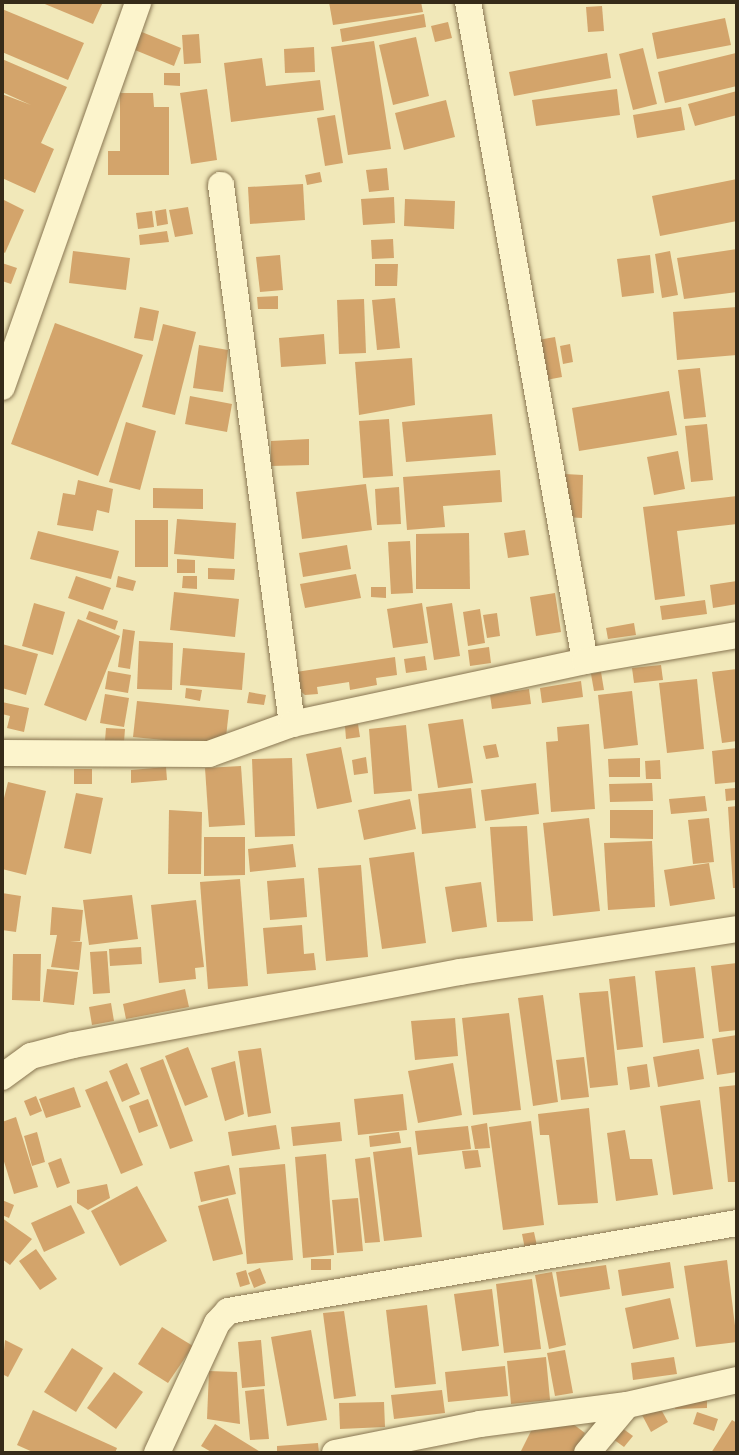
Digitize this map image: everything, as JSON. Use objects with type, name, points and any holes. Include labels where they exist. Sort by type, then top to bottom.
[{"type":"street","points":[[2,387],[138,2]]},
{"type":"street","points":[[468,2],[585,661]]},
{"type":"street","points":[[221,185],[292,724]]},
{"type":"street","points":[[2,753],[198,755],[292,724],[585,661],[737,635]]},
{"type":"street","points":[[2,1077],[31,1056],[73,1045],[460,972],[737,929]]},
{"type":"street","points":[[157,1453],[217,1323],[228,1311],[737,1223]]},
{"type":"street","points":[[335,1453],[480,1424],[627,1405],[737,1380]]},
{"type":"street","points":[[587,1453],[627,1405]]},
{"type":"building","points":[[40,2],[103,2],[93,24]]},
{"type":"building","points":[[329,2],[421,2],[423,12],[333,25]]},
{"type":"building","points":[[602,6],[604,31],[588,32],[586,7]]},
{"type":"building","points":[[2,9],[84,43],[68,80],[2,52]]},
{"type":"building","points":[[424,14],[426,27],[342,42],[340,29]]},
{"type":"building","points":[[725,18],[731,45],[657,59],[652,33]]},
{"type":"building","points":[[448,22],[452,38],[435,42],[431,26]]},
{"type":"building","points":[[137,30],[181,48],[174,66],[130,48]]},
{"type":"building","points":[[199,34],[201,63],[184,64],[182,35]]},
{"type":"building","points":[[416,37],[429,96],[393,105],[379,45]]},
{"type":"building","points":[[374,41],[391,149],[348,155],[331,47]]},
{"type":"building","points":[[314,47],[315,72],[285,73],[284,49]]},
{"type":"building","points":[[643,48],[657,104],[633,110],[619,54]]},
{"type":"building","points":[[607,53],[611,78],[514,96],[509,72]]},
{"type":"building","points":[[736,53],[737,86],[665,103],[658,72]]},
{"type":"building","points":[[262,58],[266,86],[320,80],[324,110],[231,122],[224,63]]},
{"type":"building","points":[[2,59],[67,87],[41,143],[54,149],[35,193],[2,178],[2,94],[31,105],[2,92]]},
{"type":"building","points":[[164,73],[180,73],[180,86],[164,85]]},
{"type":"building","points":[[207,89],[217,160],[191,164],[180,93]]},
{"type":"building","points":[[617,89],[620,115],[536,126],[532,100]]},
{"type":"building","points":[[737,91],[737,115],[695,126],[688,104]]},
{"type":"building","points":[[120,93],[153,93],[154,107],[169,107],[169,175],[108,175],[108,151],[120,151]]},
{"type":"building","points":[[446,100],[455,137],[404,150],[395,113]]},
{"type":"building","points":[[681,107],[685,130],[637,138],[633,115]]},
{"type":"building","points":[[335,115],[343,163],[325,166],[317,118]]},
{"type":"building","points":[[387,168],[389,190],[369,192],[366,170]]},
{"type":"building","points":[[320,172],[322,182],[307,185],[305,175]]},
{"type":"building","points":[[737,179],[737,221],[660,236],[652,196]]},
{"type":"building","points":[[303,184],[305,220],[250,224],[248,187]]},
{"type":"building","points":[[394,197],[395,223],[363,225],[361,199]]},
{"type":"building","points":[[2,199],[24,210],[5,253],[2,251]]},
{"type":"building","points":[[405,199],[455,201],[454,229],[404,226]]},
{"type":"building","points":[[188,207],[193,234],[175,237],[169,210]]},
{"type":"building","points":[[166,209],[168,224],[157,226],[155,211]]},
{"type":"building","points":[[152,211],[154,227],[138,229],[136,213]]},
{"type":"building","points":[[167,231],[169,242],[140,245],[139,235]]},
{"type":"building","points":[[393,239],[394,258],[372,259],[371,240]]},
{"type":"building","points":[[737,249],[737,292],[684,299],[677,258]]},
{"type":"building","points":[[73,251],[130,258],[126,290],[69,283]]},
{"type":"building","points":[[670,251],[678,295],[662,298],[655,254]]},
{"type":"building","points":[[280,255],[283,290],[260,292],[256,257]]},
{"type":"building","points":[[650,255],[654,293],[622,297],[617,259]]},
{"type":"building","points":[[2,263],[17,268],[11,284],[2,281]]},
{"type":"building","points":[[375,264],[398,264],[397,286],[375,286]]},
{"type":"building","points":[[278,296],[278,309],[258,309],[257,297]]},
{"type":"building","points":[[395,298],[400,348],[377,350],[372,300]]},
{"type":"building","points":[[364,299],[366,353],[339,354],[337,300]]},
{"type":"building","points":[[140,307],[159,311],[153,341],[134,338]]},
{"type":"building","points":[[737,307],[737,355],[677,360],[673,312]]},
{"type":"building","points":[[55,323],[143,355],[98,476],[11,444]]},
{"type":"building","points":[[163,324],[196,332],[175,415],[142,407]]},
{"type":"building","points":[[324,334],[326,364],[281,367],[279,338]]},
{"type":"building","points":[[555,337],[562,377],[546,380],[538,340]]},
{"type":"building","points":[[570,344],[573,362],[563,364],[560,346]]},
{"type":"building","points":[[199,345],[228,350],[223,392],[193,388]]},
{"type":"building","points":[[412,358],[415,405],[359,415],[355,362]]},
{"type":"building","points":[[700,368],[706,417],[684,419],[678,370]]},
{"type":"building","points":[[669,391],[677,435],[579,451],[572,408]]},
{"type":"building","points":[[190,396],[232,404],[227,432],[185,424]]},
{"type":"building","points":[[492,414],[496,455],[406,462],[402,422]]},
{"type":"building","points":[[389,419],[393,476],[363,478],[359,421]]},
{"type":"building","points":[[126,422],[156,431],[140,490],[109,482]]},
{"type":"building","points":[[707,424],[713,480],[691,482],[685,426]]},
{"type":"building","points":[[309,439],[309,465],[271,466],[271,441]]},
{"type":"building","points":[[678,451],[685,489],[654,495],[647,457]]},
{"type":"building","points":[[500,470],[502,502],[443,506],[445,527],[407,530],[403,477]]},
{"type":"building","points":[[565,474],[583,475],[582,518],[564,517]]},
{"type":"building","points":[[78,480],[113,489],[109,513],[97,510],[93,531],[57,525],[63,493],[75,495]]},
{"type":"building","points":[[366,484],[372,530],[302,539],[296,492]]},
{"type":"building","points":[[399,487],[401,524],[377,525],[375,489]]},
{"type":"building","points":[[153,488],[203,489],[203,509],[153,508]]},
{"type":"building","points":[[737,496],[737,524],[677,531],[685,596],[655,600],[643,507]]},
{"type":"building","points":[[177,519],[236,523],[234,559],[174,554]]},
{"type":"building","points":[[135,520],[168,520],[168,567],[135,567]]},
{"type":"building","points":[[525,530],[529,555],[508,558],[504,533]]},
{"type":"building","points":[[38,531],[119,551],[111,579],[30,559]]},
{"type":"building","points":[[469,533],[470,589],[416,589],[416,534]]},
{"type":"building","points":[[410,541],[413,593],[391,594],[388,542]]},
{"type":"building","points":[[347,545],[351,569],[303,577],[299,553]]},
{"type":"building","points":[[177,559],[195,560],[195,573],[177,573]]},
{"type":"building","points":[[208,568],[235,569],[234,580],[208,579]]},
{"type":"building","points":[[356,574],[361,598],[305,608],[300,584]]},
{"type":"building","points":[[76,576],[111,588],[103,610],[68,598]]},
{"type":"building","points":[[118,576],[136,581],[133,591],[116,587]]},
{"type":"building","points":[[183,576],[197,576],[197,589],[182,588]]},
{"type":"building","points":[[737,581],[737,604],[713,608],[710,585]]},
{"type":"building","points":[[371,587],[386,587],[386,598],[371,597]]},
{"type":"building","points":[[174,592],[239,599],[235,637],[170,630]]},
{"type":"building","points":[[555,593],[561,632],[536,636],[530,597]]},
{"type":"building","points":[[705,600],[707,614],[662,620],[660,606]]},
{"type":"building","points":[[34,603],[65,612],[53,655],[22,646]]},
{"type":"building","points":[[422,603],[428,643],[393,648],[387,609]]},
{"type":"building","points":[[452,603],[460,656],[434,660],[426,607]]},
{"type":"building","points":[[480,609],[485,643],[468,646],[463,612]]},
{"type":"building","points":[[89,611],[118,621],[115,630],[86,619]]},
{"type":"building","points":[[497,613],[500,636],[487,638],[483,615]]},
{"type":"building","points":[[78,619],[120,636],[86,721],[44,705]]},
{"type":"building","points":[[634,623],[636,635],[608,639],[606,628]]},
{"type":"building","points":[[123,629],[135,631],[130,669],[118,667]]},
{"type":"building","points":[[139,641],[173,643],[172,690],[137,689]]},
{"type":"building","points":[[2,644],[38,654],[26,695],[2,688]]},
{"type":"building","points":[[489,647],[491,663],[470,666],[468,650]]},
{"type":"building","points":[[183,648],[245,653],[242,690],[180,685]]},
{"type":"building","points":[[425,656],[427,670],[406,673],[404,659]]},
{"type":"building","points":[[395,657],[397,675],[376,678],[377,685],[350,690],[349,682],[317,687],[318,694],[305,695],[299,690],[296,672]]},
{"type":"building","points":[[661,665],[663,680],[634,683],[632,668]]},
{"type":"building","points":[[737,669],[737,741],[722,743],[712,672]]},
{"type":"building","points":[[108,671],[131,675],[128,693],[105,689]]},
{"type":"building","points":[[601,672],[604,690],[594,691],[591,674]]},
{"type":"building","points":[[697,679],[704,749],[667,753],[659,683]]},
{"type":"building","points":[[581,681],[583,697],[542,703],[540,688]]},
{"type":"building","points":[[186,688],[202,690],[200,701],[185,698]]},
{"type":"building","points":[[529,689],[531,704],[492,709],[490,695]]},
{"type":"building","points":[[632,691],[638,745],[604,749],[598,695]]},
{"type":"building","points":[[249,692],[266,695],[264,705],[247,703]]},
{"type":"building","points":[[105,694],[129,698],[124,727],[100,723]]},
{"type":"building","points":[[137,701],[229,710],[225,746],[133,737]]},
{"type":"building","points":[[2,702],[29,708],[24,732],[7,728],[10,716],[2,714]]},
{"type":"building","points":[[463,719],[473,783],[438,788],[428,724]]},
{"type":"building","points":[[358,724],[360,737],[346,739],[345,726]]},
{"type":"building","points":[[589,724],[595,809],[551,812],[546,742],[558,741],[557,727]]},
{"type":"building","points":[[406,725],[412,791],[374,794],[369,729]]},
{"type":"building","points":[[106,728],[125,729],[124,742],[105,741]]},
{"type":"building","points":[[496,744],[499,757],[486,759],[483,746]]},
{"type":"building","points":[[341,747],[352,802],[317,809],[306,754]]},
{"type":"building","points":[[737,748],[737,782],[715,784],[712,751]]},
{"type":"building","points":[[366,757],[368,773],[354,775],[352,760]]},
{"type":"building","points":[[292,758],[295,836],[255,837],[252,759]]},
{"type":"building","points":[[640,758],[640,777],[609,777],[608,759]]},
{"type":"building","points":[[660,760],[661,779],[646,779],[645,761]]},
{"type":"building","points":[[241,766],[245,825],[209,827],[205,768]]},
{"type":"building","points":[[166,767],[167,780],[131,783],[131,770]]},
{"type":"building","points":[[74,769],[92,769],[92,784],[74,784]]},
{"type":"building","points":[[8,782],[46,791],[26,875],[2,869],[2,806]]},
{"type":"building","points":[[536,783],[539,814],[485,821],[481,790]]},
{"type":"building","points":[[652,783],[653,801],[610,802],[609,784]]},
{"type":"building","points":[[471,788],[476,828],[422,834],[418,794]]},
{"type":"building","points":[[735,788],[736,800],[726,801],[725,789]]},
{"type":"building","points":[[76,793],[103,798],[91,854],[64,848]]},
{"type":"building","points":[[705,796],[707,811],[671,814],[669,799]]},
{"type":"building","points":[[410,799],[416,829],[364,840],[358,810]]},
{"type":"building","points":[[737,806],[737,888],[733,888],[728,807]]},
{"type":"building","points":[[169,810],[202,812],[201,874],[168,874]]},
{"type":"building","points":[[610,810],[653,810],[653,839],[610,838]]},
{"type":"building","points":[[589,818],[600,911],[553,916],[543,823]]},
{"type":"building","points":[[709,818],[714,862],[693,864],[688,820]]},
{"type":"building","points":[[527,826],[533,921],[497,922],[490,827]]},
{"type":"building","points":[[204,837],[245,837],[245,875],[204,876]]},
{"type":"building","points":[[652,841],[655,907],[608,910],[604,843]]},
{"type":"building","points":[[293,844],[296,867],[250,872],[248,849]]},
{"type":"building","points":[[414,852],[426,943],[382,949],[369,858]]},
{"type":"building","points":[[709,863],[715,899],[670,906],[664,870]]},
{"type":"building","points":[[361,865],[368,957],[326,961],[318,868]]},
{"type":"building","points":[[304,878],[307,917],[270,920],[267,881]]},
{"type":"building","points":[[240,879],[248,986],[208,989],[200,882]]},
{"type":"building","points":[[481,882],[487,927],[452,932],[445,887]]},
{"type":"building","points":[[2,893],[21,896],[16,932],[2,930]]},
{"type":"building","points":[[132,895],[138,939],[89,945],[83,900]]},
{"type":"building","points":[[196,900],[204,967],[195,968],[196,979],[159,983],[151,905]]},
{"type":"building","points":[[52,907],[83,910],[80,941],[70,941],[82,942],[79,970],[51,967],[57,935],[50,935]]},
{"type":"building","points":[[302,925],[304,954],[314,953],[316,970],[267,974],[263,928]]},
{"type":"building","points":[[141,947],[142,964],[110,966],[109,949]]},
{"type":"building","points":[[107,951],[110,993],[93,994],[90,952]]},
{"type":"building","points":[[13,954],[41,954],[40,1001],[12,1000]]},
{"type":"building","points":[[737,963],[737,1030],[719,1032],[711,966]]},
{"type":"building","points":[[695,967],[704,1038],[663,1043],[655,971]]},
{"type":"building","points":[[47,969],[78,972],[74,1005],[43,1002]]},
{"type":"building","points":[[635,976],[643,1047],[617,1050],[609,979]]},
{"type":"building","points":[[185,989],[189,1007],[126,1019],[123,1004]]},
{"type":"building","points":[[608,991],[618,1085],[590,1088],[579,993]]},
{"type":"building","points":[[543,995],[558,1102],[533,1106],[518,998]]},
{"type":"building","points":[[111,1003],[114,1021],[92,1025],[89,1007]]},
{"type":"building","points":[[509,1013],[521,1110],[473,1115],[462,1018]]},
{"type":"building","points":[[455,1018],[458,1056],[415,1060],[411,1021]]},
{"type":"building","points":[[737,1035],[737,1072],[717,1075],[712,1039]]},
{"type":"building","points":[[188,1047],[208,1097],[185,1106],[165,1056]]},
{"type":"building","points":[[261,1048],[271,1113],[248,1117],[238,1051]]},
{"type":"building","points":[[699,1049],[704,1079],[658,1087],[653,1057]]},
{"type":"building","points":[[584,1057],[589,1097],[561,1100],[556,1060]]},
{"type":"building","points":[[163,1059],[193,1141],[170,1149],[140,1068]]},
{"type":"building","points":[[235,1061],[244,1114],[225,1121],[211,1068]]},
{"type":"building","points":[[127,1063],[140,1094],[122,1102],[109,1071]]},
{"type":"building","points":[[453,1063],[462,1115],[418,1123],[408,1071]]},
{"type":"building","points":[[647,1064],[650,1087],[630,1090],[627,1067]]},
{"type":"building","points":[[107,1081],[143,1165],[121,1174],[85,1090]]},
{"type":"building","points":[[737,1085],[737,1182],[728,1182],[719,1087]]},
{"type":"building","points":[[74,1087],[81,1107],[46,1118],[39,1099]]},
{"type":"building","points":[[403,1094],[407,1130],[358,1135],[354,1099]]},
{"type":"building","points":[[36,1096],[42,1111],[30,1116],[24,1101]]},
{"type":"building","points":[[148,1099],[158,1126],[139,1133],[129,1106]]},
{"type":"building","points":[[700,1100],[713,1189],[673,1195],[660,1106]]},
{"type":"building","points":[[589,1108],[598,1203],[558,1205],[549,1135],[540,1135],[538,1114]]},
{"type":"building","points":[[16,1117],[38,1187],[14,1194],[2,1155],[2,1122]]},
{"type":"building","points":[[531,1121],[544,1225],[503,1230],[489,1127]]},
{"type":"building","points":[[340,1122],[342,1141],[293,1146],[291,1127]]},
{"type":"building","points":[[487,1123],[490,1148],[475,1149],[471,1126]]},
{"type":"building","points":[[276,1125],[280,1149],[232,1156],[228,1132]]},
{"type":"building","points":[[468,1126],[471,1149],[418,1155],[415,1131]]},
{"type":"building","points":[[625,1130],[630,1159],[652,1159],[658,1195],[616,1201],[607,1133]]},
{"type":"building","points":[[37,1132],[45,1162],[32,1166],[24,1136]]},
{"type":"building","points":[[399,1132],[401,1143],[370,1147],[369,1136]]},
{"type":"building","points":[[411,1147],[422,1237],[384,1241],[373,1152]]},
{"type":"building","points":[[478,1150],[481,1167],[465,1169],[462,1151]]},
{"type":"building","points":[[326,1154],[334,1255],[303,1258],[295,1157]]},
{"type":"building","points":[[370,1157],[380,1242],[365,1243],[355,1159]]},
{"type":"building","points":[[61,1158],[70,1183],[57,1188],[48,1163]]},
{"type":"building","points":[[285,1164],[293,1260],[247,1264],[239,1168]]},
{"type":"building","points":[[229,1165],[236,1194],[201,1202],[194,1172]]},
{"type":"building","points":[[107,1184],[110,1198],[88,1210],[77,1203],[77,1190]]},
{"type":"building","points":[[137,1186],[167,1241],[120,1266],[91,1211]]},
{"type":"building","points":[[228,1198],[243,1254],[213,1261],[198,1206]]},
{"type":"building","points":[[358,1198],[363,1251],[337,1253],[332,1200]]},
{"type":"building","points":[[2,1200],[14,1205],[9,1218],[2,1215]]},
{"type":"building","points":[[71,1205],[85,1233],[44,1252],[31,1223]]},
{"type":"building","points":[[2,1218],[32,1239],[10,1265],[2,1259]]},
{"type":"building","points":[[534,1232],[537,1246],[525,1249],[522,1234]]},
{"type":"building","points":[[36,1249],[57,1279],[40,1290],[19,1261]]},
{"type":"building","points":[[311,1259],[331,1259],[331,1270],[311,1270]]},
{"type":"building","points":[[727,1260],[737,1342],[696,1347],[684,1266]]},
{"type":"building","points":[[670,1262],[674,1288],[622,1296],[618,1270]]},
{"type":"building","points":[[606,1265],[610,1289],[560,1297],[556,1272]]},
{"type":"building","points":[[260,1268],[266,1283],[254,1288],[248,1273]]},
{"type":"building","points":[[246,1270],[250,1284],[240,1287],[236,1273]]},
{"type":"building","points":[[552,1272],[566,1345],[549,1349],[535,1275]]},
{"type":"building","points":[[532,1279],[541,1349],[504,1353],[496,1284]]},
{"type":"building","points":[[492,1289],[499,1346],[462,1351],[454,1294]]},
{"type":"building","points":[[670,1298],[679,1339],[633,1349],[625,1308]]},
{"type":"building","points":[[427,1305],[436,1384],[395,1388],[386,1310]]},
{"type":"building","points":[[344,1311],[356,1396],[334,1399],[323,1313]]},
{"type":"building","points":[[162,1327],[193,1346],[168,1383],[138,1364]]},
{"type":"building","points":[[311,1330],[327,1420],[287,1426],[271,1337]]},
{"type":"building","points":[[5,1340],[23,1349],[8,1377],[2,1374]]},
{"type":"building","points":[[261,1340],[265,1386],[242,1388],[238,1342]]},
{"type":"building","points":[[72,1348],[103,1368],[76,1412],[44,1392]]},
{"type":"building","points":[[565,1350],[573,1393],[555,1396],[547,1353]]},
{"type":"building","points":[[546,1357],[550,1400],[511,1404],[507,1361]]},
{"type":"building","points":[[674,1357],[677,1374],[633,1380],[631,1363]]},
{"type":"building","points":[[505,1366],[508,1396],[448,1402],[445,1372]]},
{"type":"building","points":[[209,1371],[237,1372],[240,1424],[207,1419]]},
{"type":"building","points":[[114,1372],[143,1392],[116,1429],[87,1408]]},
{"type":"building","points":[[264,1389],[269,1439],[250,1440],[245,1391]]},
{"type":"building","points":[[442,1390],[445,1413],[394,1419],[391,1395]]},
{"type":"building","points":[[675,1398],[707,1398],[707,1408],[675,1409]]},
{"type":"building","points":[[384,1402],[385,1427],[340,1429],[339,1403]]},
{"type":"building","points":[[658,1404],[668,1422],[651,1432],[641,1413]]},
{"type":"building","points":[[33,1410],[117,1448],[115,1453],[35,1453],[17,1445]]},
{"type":"building","points":[[697,1412],[718,1419],[714,1431],[693,1424]]},
{"type":"building","points":[[732,1420],[737,1423],[737,1453],[711,1453]]},
{"type":"building","points":[[569,1421],[585,1433],[574,1453],[520,1453],[533,1427]]},
{"type":"building","points":[[215,1424],[262,1453],[213,1453],[201,1446]]},
{"type":"building","points":[[622,1428],[633,1436],[624,1447],[613,1439]]},
{"type":"building","points":[[318,1443],[319,1453],[277,1453],[277,1446]]}]
